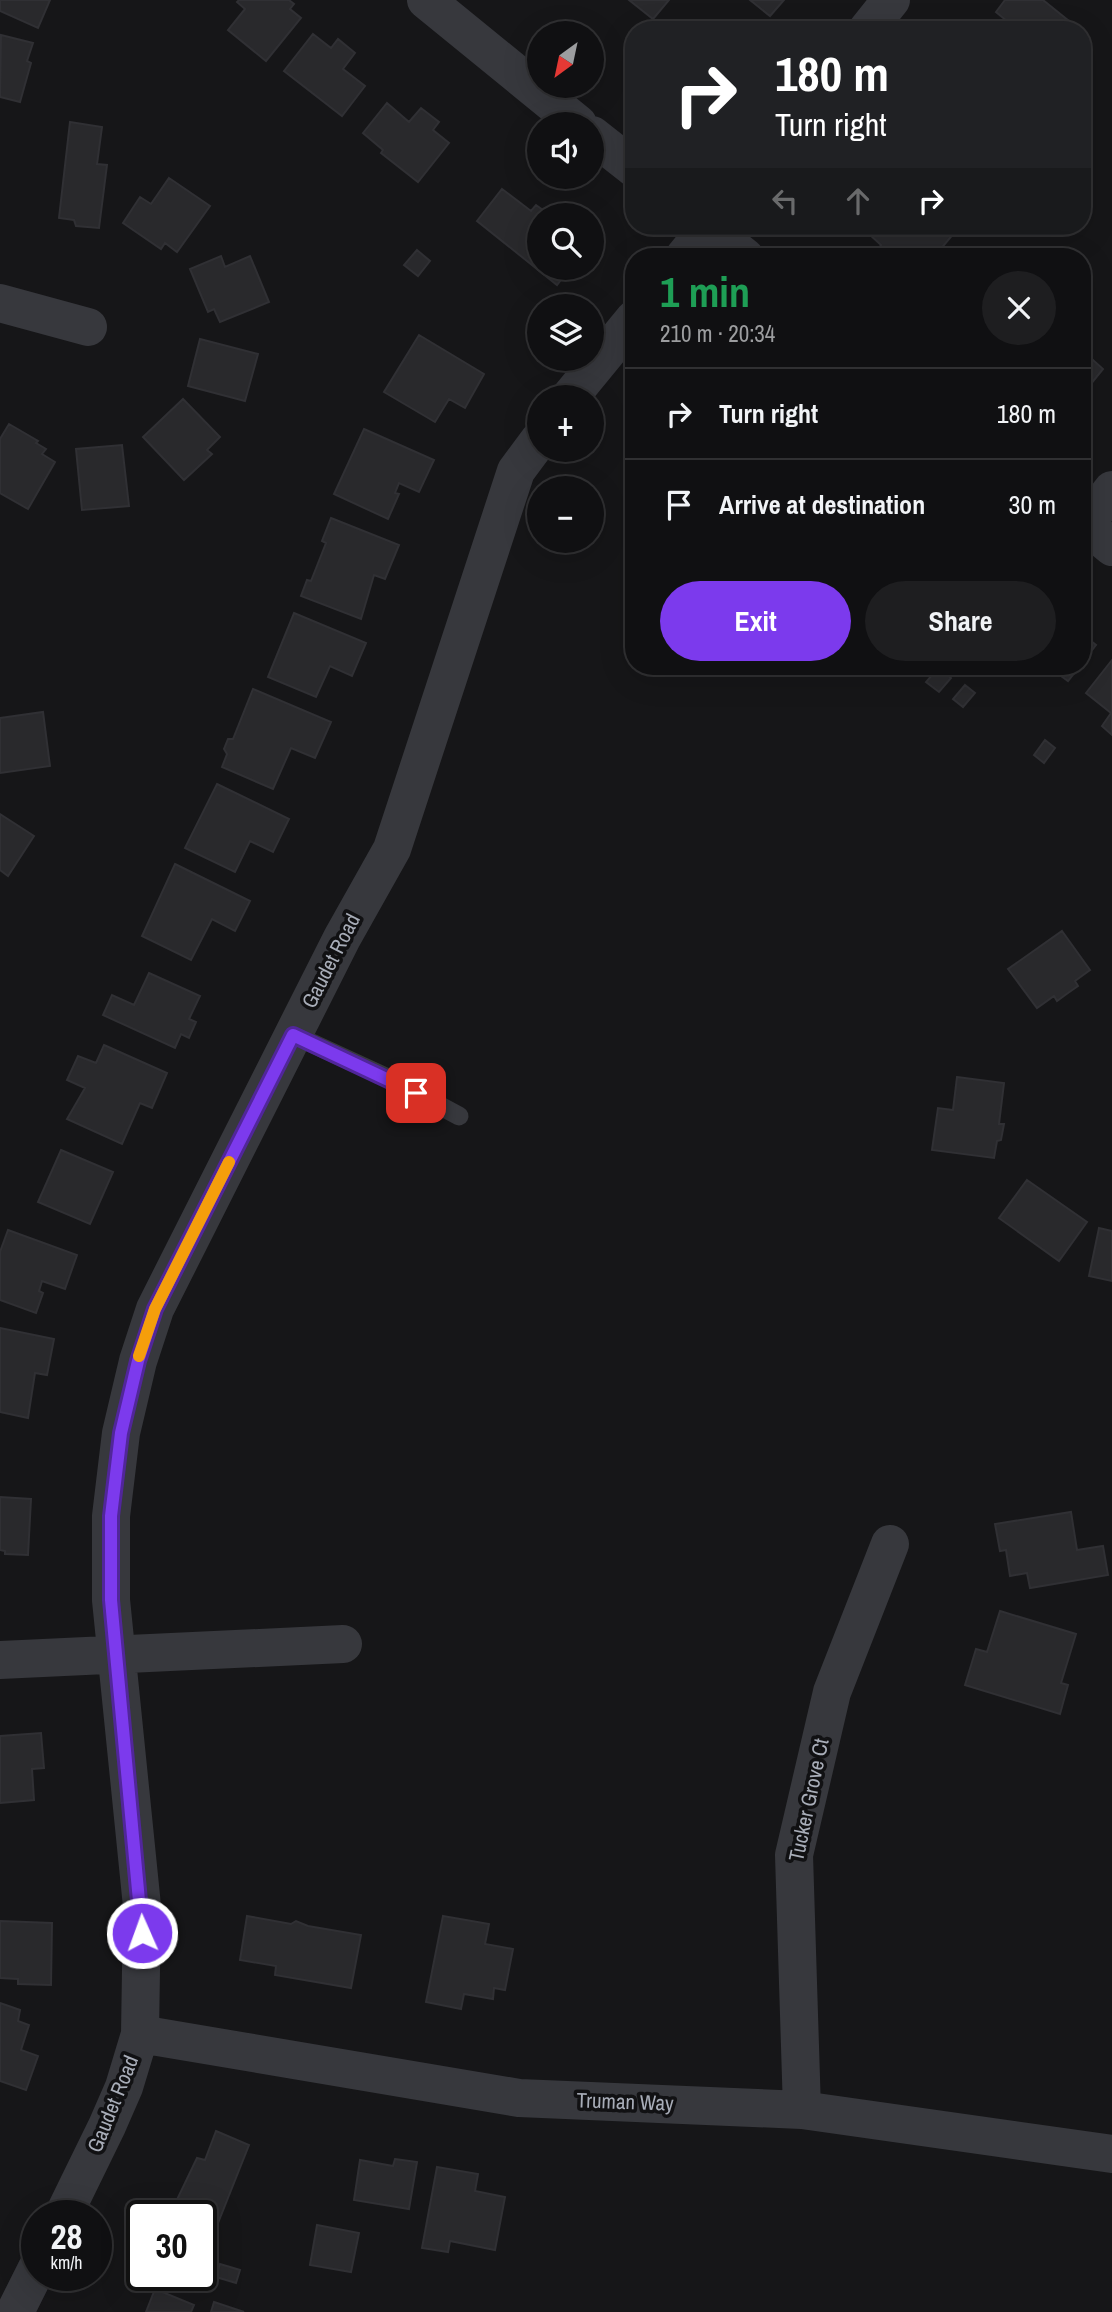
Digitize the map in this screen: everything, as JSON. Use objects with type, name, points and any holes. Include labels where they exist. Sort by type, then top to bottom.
[{"type":"street","points":[[426,0],[563,112]]},
{"type":"street","points":[[874,21],[891,0]]},
{"type":"street","points":[[604,144],[625,161]]},
{"type":"street","points":[[719,235],[734,248]]},
{"type":"street","points":[[0,303],[88,327]]},
{"type":"street","points":[[580,385],[625,330]]},
{"type":"street","name":"Gaudet Road","points":[[71,2200],[124,2087],[140,2034],[142,1906],[111,1600],[111,1516],[121,1433],[138,1361],[155,1309],[342,938],[392,849],[516,471],[527,456]]},
{"type":"street","points":[[1093,531],[1112,490]]},
{"type":"street","name":"Tucker Grove Ct","points":[[802,2110],[794,1856],[832,1692],[890,1544]]},
{"type":"street","points":[[0,1660],[343,1644]]},
{"type":"street","name":"Truman Way","points":[[140,2034],[189,2040],[519,2098],[802,2110],[1112,2154]]},
{"type":"street","points":[[15,2312],[26,2291]]},
{"type":"lane","points":[[293,1035],[394,1081],[459,1116]]},
{"type":"building","points":[[0,0],[50,0],[38,28],[0,11]]},
{"type":"building","points":[[289,0],[294,4],[290,9],[301,18],[266,61],[228,30],[245,9],[237,2]]},
{"type":"building","points":[[629,0],[669,0],[653,19]]},
{"type":"building","points":[[750,0],[784,0],[770,16]]},
{"type":"building","points":[[1005,0],[1043,0],[1069,21],[1007,21],[996,12]]},
{"type":"building","points":[[313,34],[331,48],[338,39],[355,53],[343,69],[365,86],[342,116],[284,71]]},
{"type":"building","points":[[1,35],[33,43],[27,61],[31,63],[20,102],[0,97]]},
{"type":"building","points":[[387,103],[409,122],[421,108],[439,122],[433,130],[449,143],[418,182],[381,153],[383,150],[363,133]]},
{"type":"building","points":[[70,122],[102,127],[97,164],[107,165],[99,228],[76,226],[74,220],[59,218]]},
{"type":"building","points":[[169,178],[210,206],[177,252],[165,243],[161,249],[123,223],[140,197],[151,204]]},
{"type":"building","points":[[502,189],[527,208],[527,261],[477,221]]},
{"type":"building","points":[[870,235],[952,235],[942,248],[879,248],[881,245]]},
{"type":"building","points":[[417,250],[430,261],[418,276],[404,265]]},
{"type":"building","points":[[221,256],[225,267],[250,256],[269,302],[220,322],[214,309],[208,312],[190,269]]},
{"type":"building","points":[[419,335],[484,374],[465,408],[449,399],[435,422],[384,392]]},
{"type":"building","points":[[200,339],[258,354],[245,401],[188,386]]},
{"type":"building","points":[[1091,358],[1103,369],[1091,384]]},
{"type":"building","points":[[183,399],[220,437],[207,450],[212,454],[184,480],[143,437]]},
{"type":"building","points":[[9,424],[38,441],[36,443],[46,449],[42,454],[55,462],[28,509],[0,493],[0,439]]},
{"type":"building","points":[[364,429],[434,460],[419,492],[399,483],[395,493],[399,494],[388,519],[334,494]]},
{"type":"building","points":[[122,445],[129,506],[82,510],[76,449]]},
{"type":"building","points":[[331,518],[399,545],[385,579],[374,575],[361,619],[301,596],[307,580],[311,581],[326,543],[322,541]]},
{"type":"building","points":[[294,613],[366,643],[352,676],[330,666],[316,697],[268,677]]},
{"type":"building","points":[[1112,660],[1112,735],[1102,726],[1111,713],[1086,693]]},
{"type":"building","points":[[932,675],[948,675],[951,678],[939,692],[926,682]]},
{"type":"building","points":[[1060,675],[1073,675],[1068,681]]},
{"type":"building","points":[[965,685],[975,693],[963,707],[953,699]]},
{"type":"building","points":[[253,689],[331,722],[315,758],[291,748],[273,789],[222,767],[227,754],[224,749],[228,739],[233,739]]},
{"type":"building","points":[[43,712],[50,766],[0,773],[0,718]]},
{"type":"building","points":[[1045,740],[1055,748],[1044,763],[1034,755]]},
{"type":"building","points":[[217,784],[289,819],[273,852],[250,841],[235,872],[185,848]]},
{"type":"building","points":[[0,814],[34,836],[8,876],[0,870]]},
{"type":"building","points":[[175,864],[250,901],[235,931],[212,919],[191,960],[142,936]]},
{"type":"building","points":[[1062,931],[1090,970],[1075,981],[1078,986],[1057,1001],[1054,996],[1037,1008],[1008,969]]},
{"type":"building","points":[[149,973],[200,996],[189,1019],[196,1022],[189,1038],[181,1034],[175,1048],[103,1015],[112,995],[134,1005]]},
{"type":"building","points":[[104,1045],[167,1073],[152,1108],[140,1103],[122,1144],[67,1119],[85,1088],[67,1080],[78,1056],[96,1063]]},
{"type":"building","points":[[957,1077],[1004,1083],[999,1124],[1004,1124],[994,1158],[932,1150],[938,1108],[953,1110]]},
{"type":"building","points":[[61,1150],[113,1172],[90,1224],[38,1202]]},
{"type":"building","points":[[1027,1180],[1087,1222],[1059,1261],[999,1218]]},
{"type":"building","points":[[1099,1228],[1112,1231],[1112,1281],[1089,1276]]},
{"type":"building","points":[[8,1230],[77,1255],[65,1289],[42,1281],[39,1291],[43,1293],[36,1313],[0,1300],[0,1252]]},
{"type":"building","points":[[0,1328],[54,1339],[47,1375],[35,1373],[28,1418],[0,1412]]},
{"type":"building","points":[[0,1497],[31,1499],[28,1555],[5,1554],[5,1551],[0,1550]]},
{"type":"building","points":[[1071,1512],[1077,1550],[1103,1546],[1108,1575],[1030,1588],[1027,1573],[1010,1576],[1006,1550],[1000,1551],[995,1524]]},
{"type":"building","points":[[1000,1611],[1076,1634],[1061,1683],[1068,1685],[1060,1714],[965,1685],[976,1649],[987,1652]]},
{"type":"building","points":[[41,1733],[44,1768],[32,1769],[34,1800],[0,1803],[0,1736]]},
{"type":"building","points":[[247,1916],[291,1924],[296,1921],[308,1926],[361,1935],[351,1988],[275,1975],[276,1966],[240,1960]]},
{"type":"building","points":[[443,1916],[489,1924],[485,1944],[513,1949],[505,1990],[494,1988],[493,1999],[464,1994],[461,2009],[426,2002]]},
{"type":"building","points":[[0,1921],[52,1923],[51,1985],[18,1984],[18,1979],[0,1978]]},
{"type":"building","points":[[0,2003],[20,2010],[18,2021],[29,2025],[21,2050],[38,2056],[26,2090],[0,2081]]},
{"type":"building","points":[[216,2131],[249,2145],[217,2225],[217,2200],[177,2200],[197,2158],[205,2160]]},
{"type":"building","points":[[395,2159],[417,2162],[409,2209],[354,2200],[360,2160],[393,2166]]},
{"type":"building","points":[[437,2167],[478,2174],[475,2191],[505,2197],[495,2250],[450,2241],[448,2252],[422,2248]]},
{"type":"building","points":[[317,2225],[359,2233],[351,2272],[310,2265]]},
{"type":"building","points":[[220,2264],[240,2270],[236,2283],[217,2277]]},
{"type":"building","points":[[154,2291],[194,2305],[191,2312],[146,2312]]},
{"type":"building","points":[[214,2302],[244,2312],[211,2312]]},
{"type":"slow traffic","points":[[139,1356],[155,1309],[229,1162]]},
{"type":"route","points":[[142,1933],[142,1906],[111,1600],[111,1516],[121,1433],[138,1361],[155,1309],[293,1035],[416,1093]]}]
